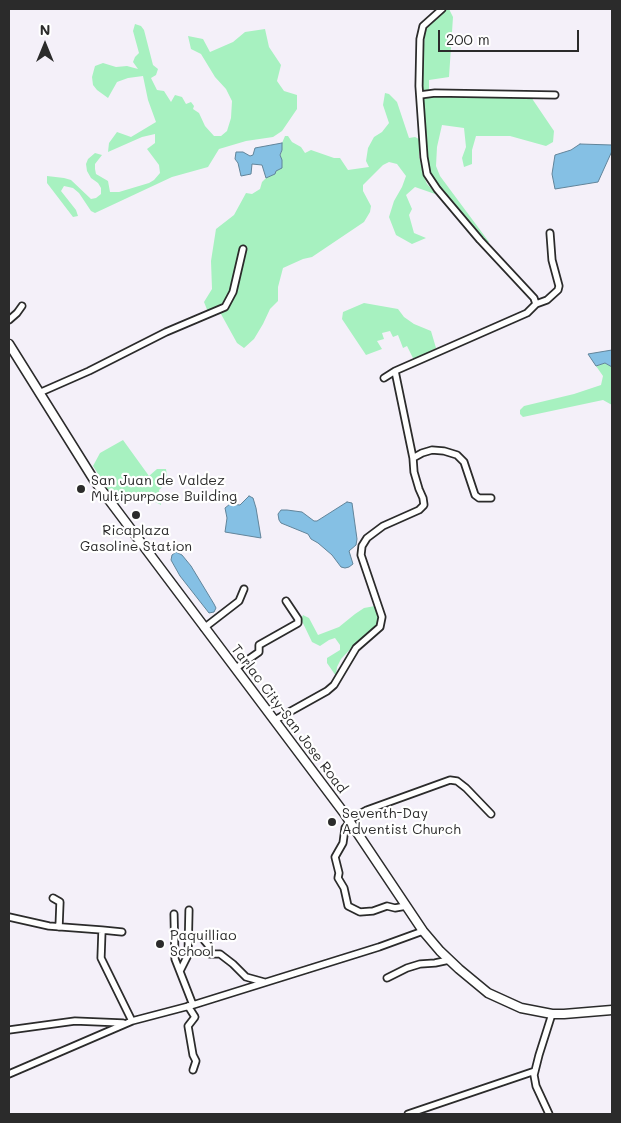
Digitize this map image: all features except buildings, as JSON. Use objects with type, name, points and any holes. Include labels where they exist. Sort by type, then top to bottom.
[{"type":"main road","name":"Tarlac City-San Jose Road","points":[[9,344],[90,476],[350,821],[423,931],[449,960],[493,996],[521,1008],[552,1014],[576,1014],[612,1010]]},
{"type":"street","points":[[447,9],[441,10],[426,23],[421,34],[420,96],[424,157],[428,178],[480,240],[534,298],[536,304]]},
{"type":"street","points":[[420,96],[435,93],[555,95]]},
{"type":"street","points":[[384,378],[395,371],[527,313],[536,304],[547,300],[558,290],[559,286],[552,260],[550,233]]},
{"type":"street","points":[[39,393],[89,371],[166,332],[225,307],[232,292],[243,249]]},
{"type":"street","points":[[9,320],[22,306]]},
{"type":"street","points":[[275,720],[327,691],[334,685],[356,648],[382,625],[382,617],[361,555],[361,549],[367,538],[383,526],[419,510],[424,505],[414,472],[413,458],[395,371]]},
{"type":"street","points":[[413,458],[432,450],[457,455],[464,462],[475,495],[479,498],[491,498]]},
{"type":"street","points":[[204,628],[240,599],[244,589]]},
{"type":"street","points":[[236,668],[259,652],[258,645],[298,623],[286,601]]},
{"type":"street","points":[[406,906],[395,908],[387,906],[373,911],[360,912],[348,906],[344,888],[338,878],[339,873],[335,857],[343,843],[346,828],[350,821],[367,810],[450,780],[457,781],[466,788],[491,814]]},
{"type":"street","points":[[53,898],[60,902],[59,927]]},
{"type":"street","points":[[180,971],[188,955],[189,910]]},
{"type":"street","points":[[174,914],[175,959],[195,1017],[188,1026],[193,1055],[196,1061],[193,1070]]},
{"type":"street","points":[[9,917],[34,924],[122,932]]},
{"type":"street","points":[[102,930],[101,958],[129,1022]]},
{"type":"street","points":[[9,1074],[129,1022],[407,938],[423,931]]},
{"type":"street","points":[[203,940],[209,946],[210,954],[220,954],[246,977],[264,982]]},
{"type":"street","points":[[387,978],[420,964],[449,960]]},
{"type":"street","points":[[549,1114],[536,1086],[535,1070],[552,1014]]},
{"type":"street","points":[[9,1030],[75,1021],[129,1022]]},
{"type":"street","points":[[408,1114],[535,1070]]},
{"type":"green space","points":[[446,9],[449,9],[453,17],[449,77],[429,80],[429,91],[528,90],[554,131],[553,142],[546,146],[510,136],[476,136],[472,150],[472,164],[464,167],[462,158],[466,147],[464,128],[442,125],[437,147],[436,166],[440,176],[489,242],[486,244],[439,189],[429,174],[422,71],[425,32],[428,26]]},
{"type":"green space","points":[[135,24],[141,26],[144,30],[153,65],[158,69],[156,75],[151,78],[157,90],[164,91],[171,102],[175,95],[182,97],[186,104],[191,102],[194,106],[193,109],[199,113],[205,126],[214,136],[221,136],[227,131],[231,118],[232,101],[226,89],[215,77],[201,54],[191,49],[188,36],[203,39],[210,52],[233,42],[245,32],[265,29],[269,47],[281,65],[277,81],[284,91],[297,95],[297,109],[282,131],[273,137],[246,141],[219,149],[208,167],[172,177],[95,213],[91,211],[79,193],[73,188],[64,186],[61,191],[76,210],[78,216],[73,217],[47,183],[47,176],[71,180],[91,199],[101,194],[101,188],[98,183],[91,178],[87,171],[86,164],[88,159],[95,153],[102,155],[95,164],[96,174],[108,181],[110,192],[119,192],[149,183],[160,173],[159,165],[147,149],[155,143],[155,134],[142,137],[108,152],[109,143],[117,132],[131,137],[156,122],[148,100],[143,76],[117,82],[108,98],[93,85],[92,77],[95,66],[103,63],[116,67],[127,66],[138,69],[133,62],[139,53],[133,31]]},
{"type":"green space","points":[[385,93],[389,94],[397,102],[409,138],[415,137],[419,139],[419,156],[423,174],[427,184],[438,195],[415,187],[406,195],[412,209],[409,215],[414,233],[426,238],[412,244],[396,235],[389,217],[394,201],[406,176],[397,164],[389,162],[383,165],[363,185],[363,191],[371,206],[364,222],[312,257],[283,268],[278,287],[278,301],[270,309],[254,339],[244,348],[237,343],[221,314],[208,312],[204,302],[212,289],[211,261],[216,229],[234,215],[246,193],[252,194],[260,189],[262,182],[266,178],[275,174],[285,136],[288,136],[292,142],[301,147],[305,153],[311,150],[334,158],[340,158],[348,170],[369,167],[366,161],[368,148],[374,137],[382,132],[389,123],[383,105]]},
{"type":"green space","points":[[364,303],[398,309],[404,317],[414,324],[431,331],[436,348],[414,360],[407,346],[403,348],[398,335],[393,337],[390,331],[382,333],[384,339],[377,341],[382,349],[366,355],[342,319],[343,312]]},
{"type":"green space","points":[[605,363],[612,367],[612,405],[603,400],[523,417],[520,414],[520,410],[524,406],[574,394],[601,385],[603,376],[596,366]]},
{"type":"green space","points":[[123,440],[149,476],[157,469],[166,469],[168,482],[159,490],[161,505],[139,493],[117,504],[93,466],[100,453]]},
{"type":"green space","points":[[375,606],[379,617],[378,623],[341,659],[337,667],[336,676],[327,663],[327,658],[340,650],[340,645],[335,638],[320,646],[312,642],[301,619],[303,615],[309,618],[318,635],[339,627],[364,608]]},
{"type":"water","points":[[282,143],[280,155],[282,168],[276,171],[275,174],[266,178],[262,165],[252,164],[251,174],[241,176],[235,159],[236,152],[243,152],[250,156],[253,155],[255,148]]},
{"type":"water","points":[[580,144],[612,145],[612,151],[598,182],[555,189],[552,174],[555,155],[571,150]]},
{"type":"water","points":[[612,350],[612,367],[605,363],[596,366],[588,354]]},
{"type":"water","points":[[249,496],[253,498],[256,508],[261,538],[225,532],[227,518],[225,508],[230,504],[240,505]]},
{"type":"water","points":[[347,502],[352,503],[357,539],[356,545],[349,551],[353,564],[349,567],[341,567],[332,555],[311,539],[308,534],[281,523],[279,520],[278,514],[281,510],[287,510],[302,512],[314,521],[317,521]]},
{"type":"water","points":[[176,552],[182,555],[191,566],[216,608],[214,612],[209,613],[180,576],[171,560],[172,555]]},
{"type":"place","name":"San Juan de Valdez Multipurpose Building","points":[[81,489]]},
{"type":"place","name":"Ricaplaza Gasoline Station","points":[[136,515]]},
{"type":"place","name":"Seventh-Day Adventist Church","points":[[332,822]]},
{"type":"place","name":"Paquilliao School","points":[[160,944]]}]
